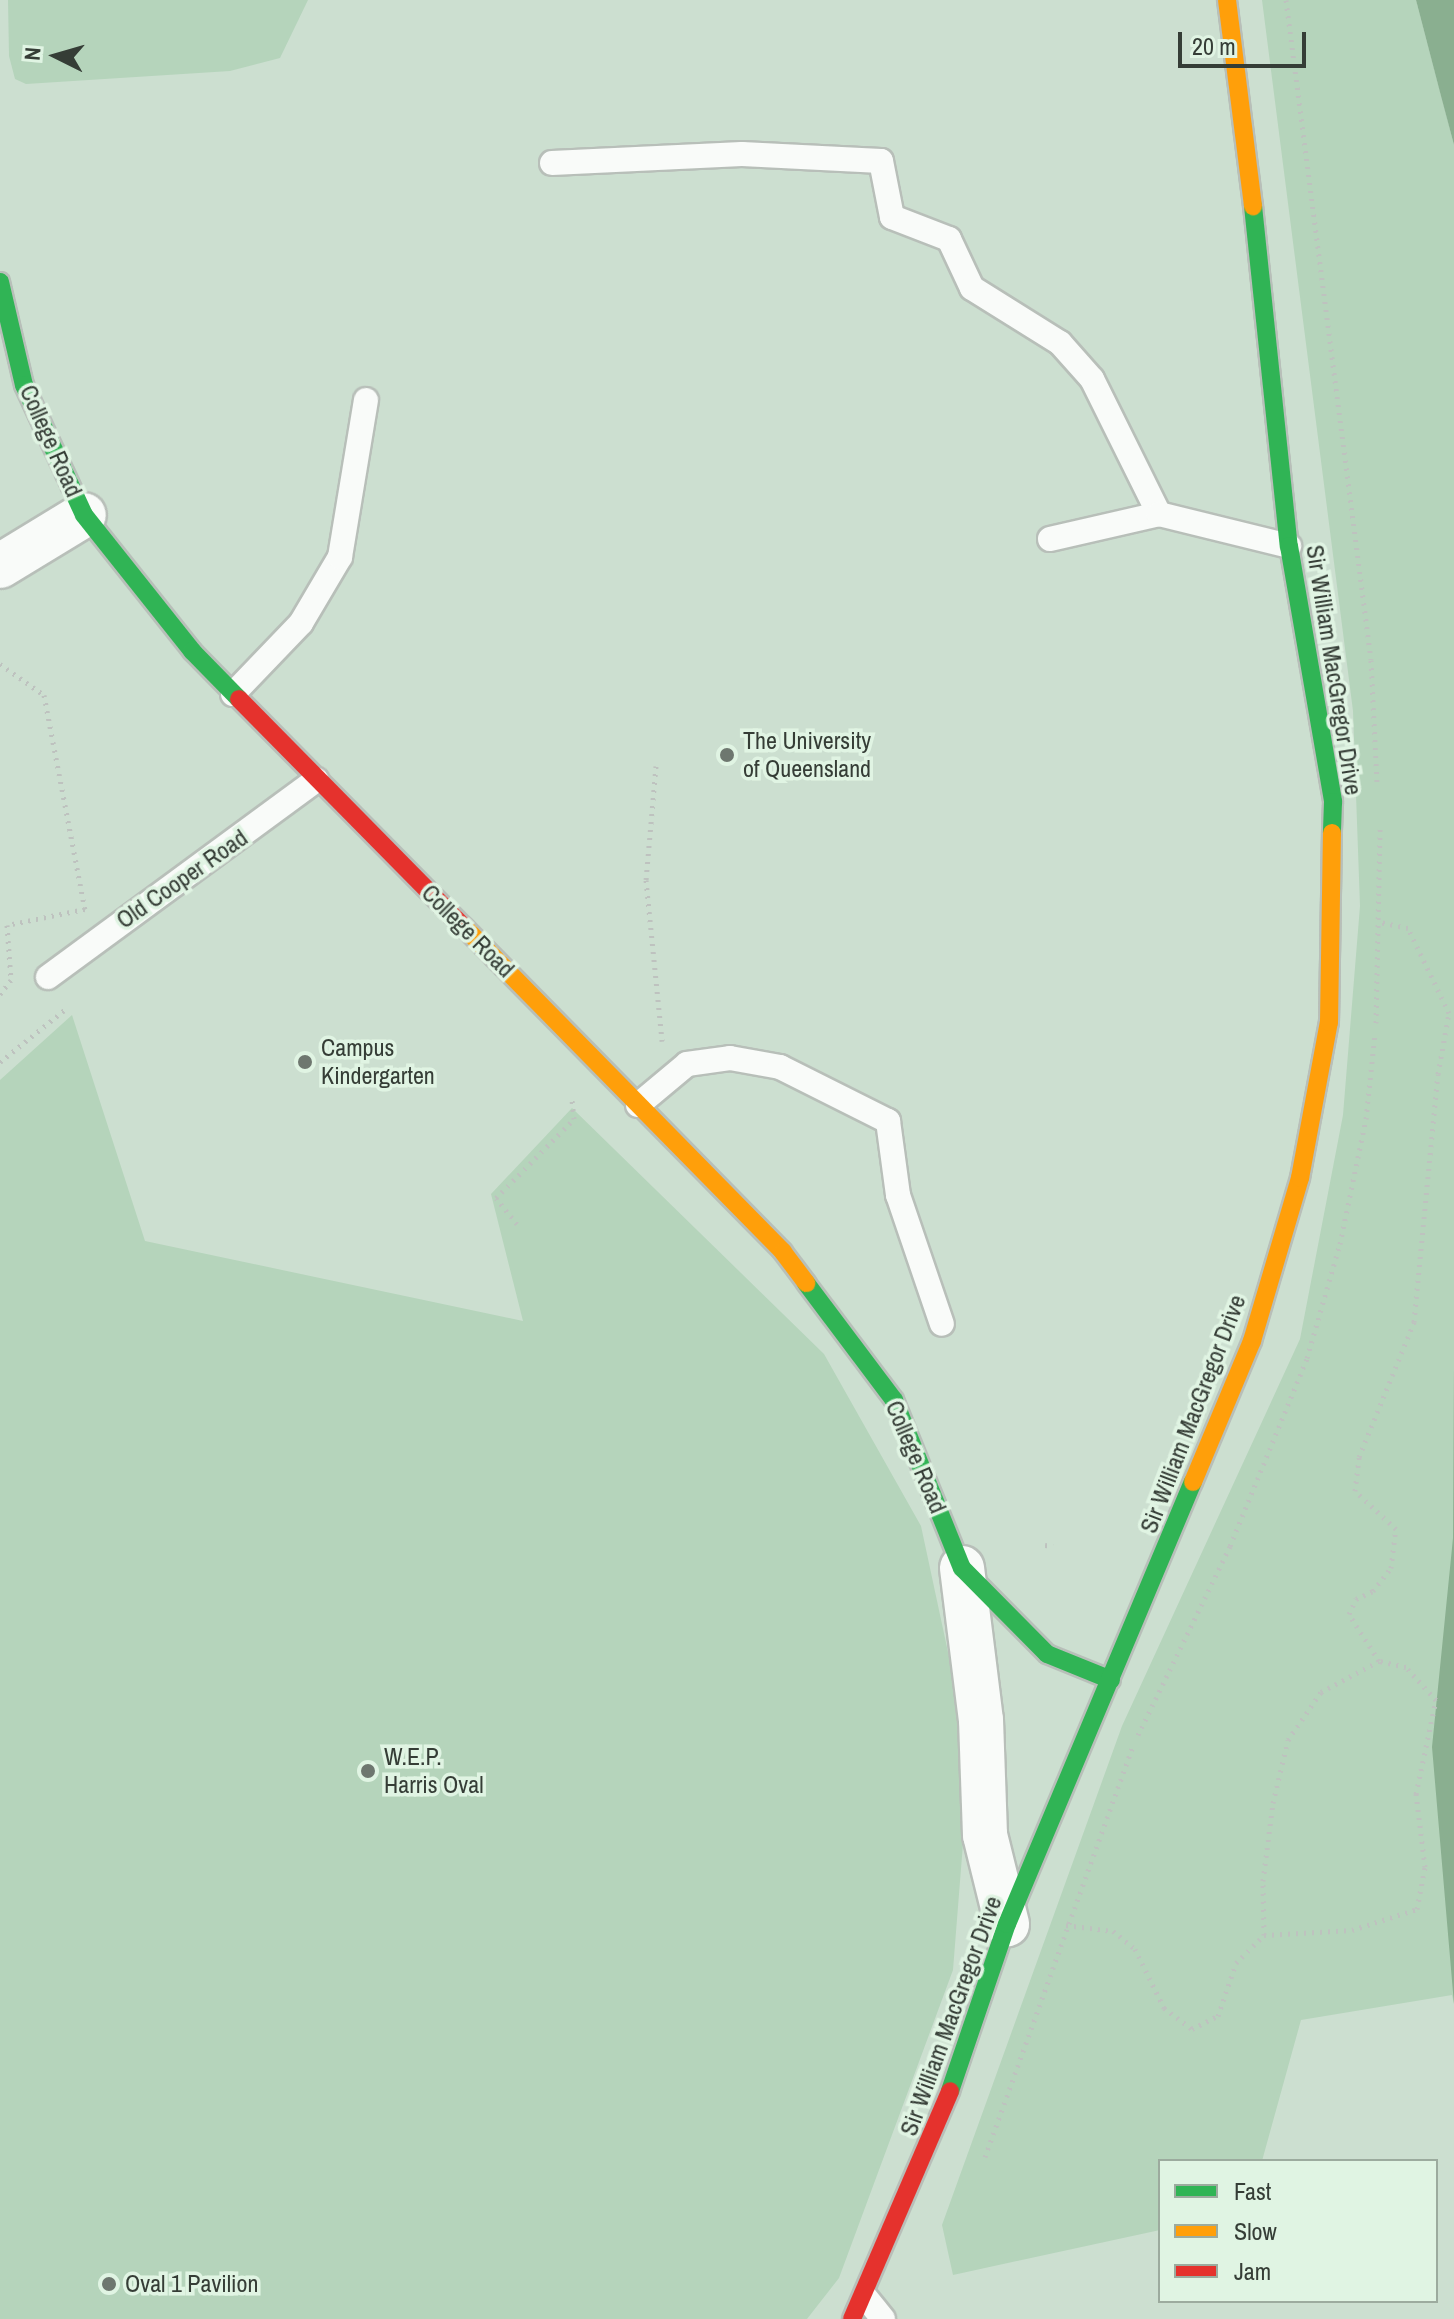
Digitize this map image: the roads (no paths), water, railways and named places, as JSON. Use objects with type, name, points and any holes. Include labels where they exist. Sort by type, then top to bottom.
[{"type":"street","name":"Sir William MacGregor Drive","points":[[852,2319],[866,2298],[935,2137],[1007,1924],[1252,1341],[1300,1178],[1329,1022],[1333,802],[1289,546],[1266,304],[1227,0]]},
{"type":"street","name":"College Road","points":[[0,282],[24,385],[58,468],[84,515],[233,694],[783,1252],[842,1326],[894,1400],[962,1568],[981,1720],[985,1835],[1007,1924]]},
{"type":"street","points":[[0,566],[84,515]]},
{"type":"street","name":"College Road","points":[[962,1568],[1047,1654],[1111,1680]]},
{"type":"lane","points":[[552,163],[742,154],[881,161],[892,217],[949,239],[972,288],[1060,343],[1092,379],[1159,514]]},
{"type":"lane","points":[[233,694],[301,623],[340,557],[366,400]]},
{"type":"lane","points":[[1050,539],[1159,514],[1289,546]]},
{"type":"lane","name":"Old Cooper Road","points":[[48,977],[316,780]]},
{"type":"lane","points":[[638,1105],[687,1064],[730,1058],[780,1067],[888,1121],[898,1195],[942,1324]]},
{"type":"lane","points":[[866,2298],[883,2319]]},
{"type":"place","name":"The University of Queensland","points":[[727,755]]},
{"type":"place","name":"Campus Kindergarten","points":[[305,1062]]},
{"type":"place","name":"W.E.P. Harris Oval","points":[[368,1771]]},
{"type":"place","name":"Oval 1 Pavilion","points":[[109,2284]]}]
